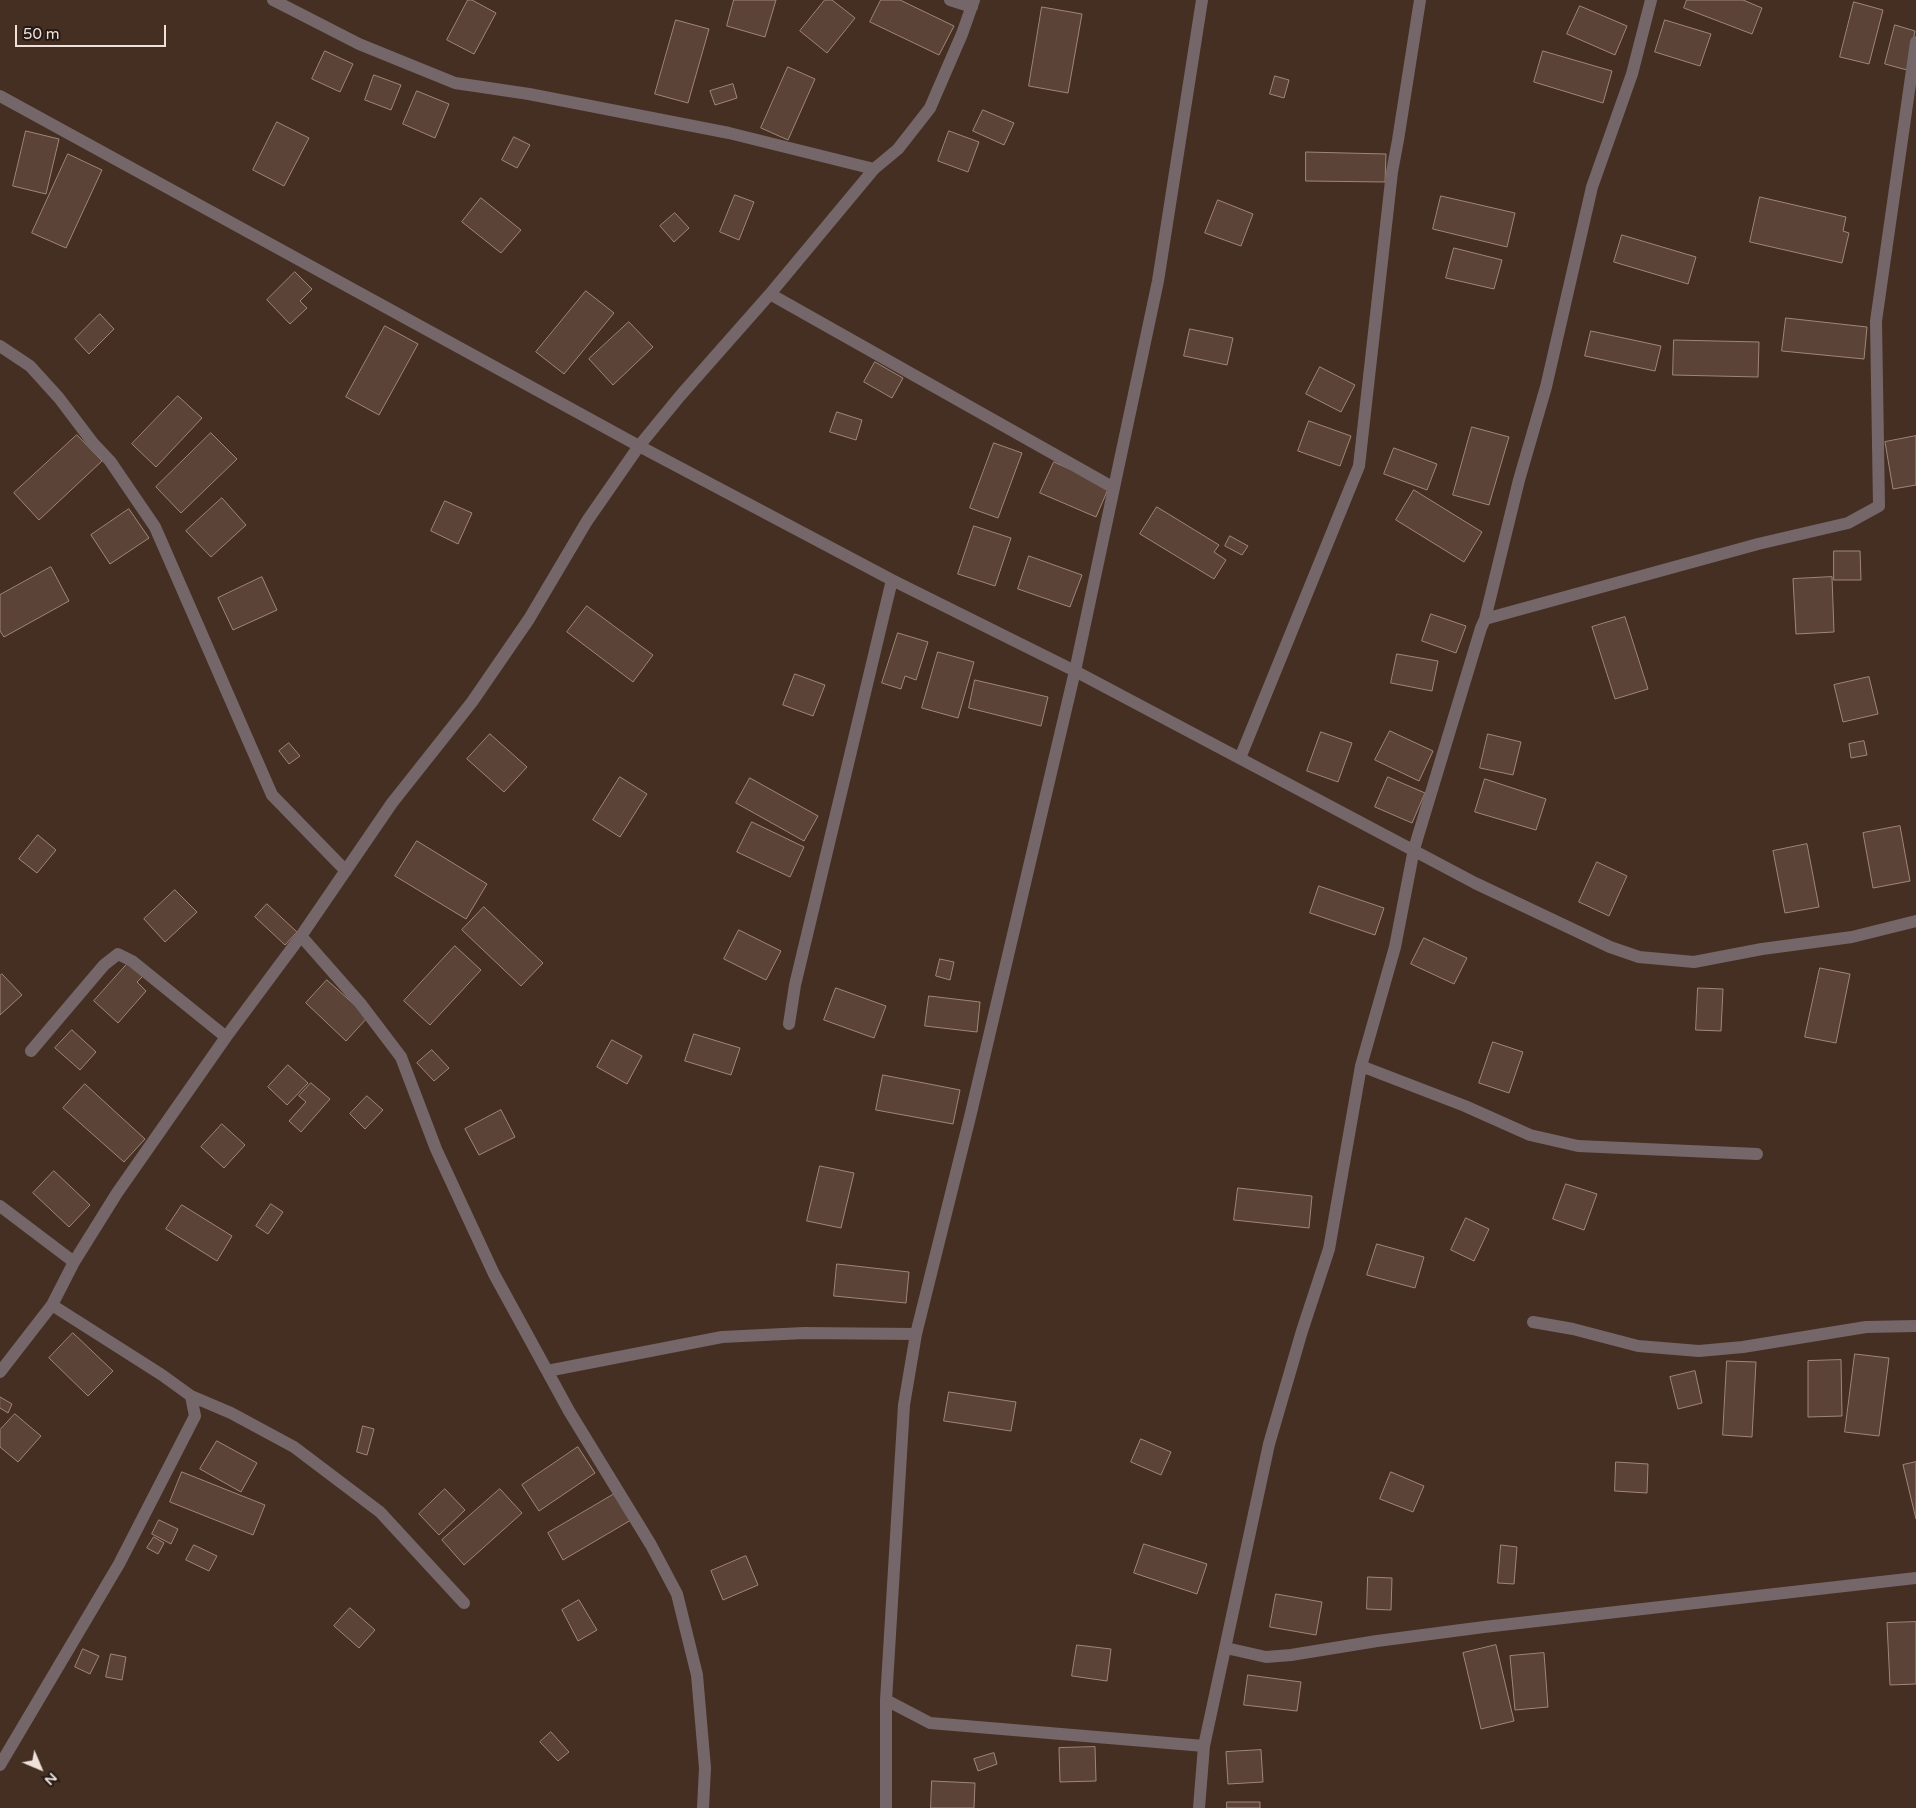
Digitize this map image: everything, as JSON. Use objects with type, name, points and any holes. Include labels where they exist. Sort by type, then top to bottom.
[{"type":"street","points":[[273,0],[359,44],[455,82],[529,94],[729,133],[874,169]]},
{"type":"street","points":[[0,1372],[52,1305],[74,1262],[117,1193],[226,1037],[300,936],[392,803],[472,702],[524,627],[587,521],[639,446],[680,396],[770,294],[874,169],[898,149],[930,108],[973,4],[950,0]]},
{"type":"street","points":[[886,1808],[886,1700],[904,1405],[916,1334],[970,1117],[1075,671],[1158,281],[1202,0]]},
{"type":"street","points":[[1240,758],[1359,466],[1392,172],[1420,0]]},
{"type":"street","points":[[1199,1808],[1204,1746],[1269,1444],[1328,1248],[1361,1066],[1395,947],[1414,849],[1485,619],[1519,480],[1546,387],[1592,187],[1632,74],[1651,0]]},
{"type":"street","points":[[1485,619],[1758,544],[1848,523],[1879,506],[1876,321],[1916,42]]},
{"type":"street","points":[[0,96],[639,446],[892,580],[1075,671],[1475,883],[1610,948],[1639,957],[1694,962],[1762,949],[1852,937],[1916,921]]},
{"type":"street","points":[[770,294],[1114,488]]},
{"type":"street","points":[[0,346],[30,366],[59,398],[93,443],[110,461],[155,527],[272,795],[346,871]]},
{"type":"street","points":[[789,1024],[795,986],[892,580]]},
{"type":"street","points":[[300,936],[360,1003],[401,1057],[436,1149],[494,1274],[569,1411],[651,1545],[677,1594],[697,1675],[705,1768],[703,1808]]},
{"type":"street","points":[[32,1051],[104,965],[118,954],[132,961],[226,1037]]},
{"type":"street","points":[[1361,1066],[1530,1134],[1578,1146],[1757,1154]]},
{"type":"street","points":[[0,1206],[74,1262]]},
{"type":"street","points":[[52,1305],[192,1396],[231,1413],[294,1447],[380,1512],[464,1603]]},
{"type":"street","points":[[1533,1322],[1573,1329],[1638,1346],[1699,1351],[1743,1347],[1866,1327],[1916,1326]]},
{"type":"street","points":[[547,1371],[722,1337],[804,1333],[916,1334]]},
{"type":"street","points":[[0,1765],[119,1564],[194,1416],[192,1396]]},
{"type":"street","points":[[1226,1648],[1266,1657],[1291,1655],[1377,1641],[1484,1627],[1916,1578]]},
{"type":"street","points":[[886,1700],[930,1723],[1204,1746]]},
{"type":"building","points":[[468,0],[472,0],[496,13],[474,54],[447,40]]},
{"type":"building","points":[[734,0],[776,0],[765,37],[727,26]]},
{"type":"building","points":[[825,0],[832,0],[855,18],[827,53],[800,31]]},
{"type":"building","points":[[881,0],[900,0],[954,26],[939,55],[870,22]]},
{"type":"building","points":[[1687,0],[1743,0],[1762,8],[1752,34],[1684,8]]},
{"type":"building","points":[[1854,2],[1883,10],[1869,64],[1840,57]]},
{"type":"building","points":[[1580,6],[1627,26],[1615,55],[1567,34]]},
{"type":"building","points":[[1042,7],[1082,14],[1068,93],[1029,86]]},
{"type":"building","points":[[676,20],[709,29],[688,103],[655,94]]},
{"type":"building","points":[[1665,20],[1711,34],[1700,66],[1655,52]]},
{"type":"building","points":[[1895,25],[1915,31],[1907,70],[1885,64]]},
{"type":"building","points":[[325,51],[353,64],[340,92],[312,79]]},
{"type":"building","points":[[1543,51],[1612,71],[1603,103],[1534,82]]},
{"type":"building","points":[[788,67],[815,79],[788,140],[761,128]]},
{"type":"building","points":[[374,75],[401,85],[391,110],[365,100]]},
{"type":"building","points":[[1275,76],[1289,80],[1284,98],[1270,94]]},
{"type":"building","points":[[733,84],[737,98],[715,105],[710,91]]},
{"type":"building","points":[[417,91],[449,104],[435,138],[403,124]]},
{"type":"building","points":[[983,110],[1014,123],[1004,145],[973,131]]},
{"type":"building","points":[[277,122],[309,138],[284,186],[253,170]]},
{"type":"building","points":[[26,131],[59,139],[46,194],[13,186]]},
{"type":"building","points":[[949,131],[979,142],[968,172],[938,161]]},
{"type":"building","points":[[514,137],[530,145],[517,168],[502,160]]},
{"type":"building","points":[[1306,152],[1386,154],[1385,182],[1306,181]]},
{"type":"building","points":[[68,154],[102,170],[66,248],[32,233]]},
{"type":"building","points":[[735,195],[754,202],[739,240],[720,232]]},
{"type":"building","points":[[1441,196],[1515,213],[1507,247],[1433,229]]},
{"type":"building","points":[[1760,197],[1846,217],[1843,231],[1849,233],[1842,263],[1750,242]]},
{"type":"building","points":[[481,198],[521,230],[501,253],[462,222]]},
{"type":"building","points":[[1218,200],[1253,214],[1241,246],[1205,233]]},
{"type":"building","points":[[675,213],[689,228],[674,242],[660,226]]},
{"type":"building","points":[[1622,235],[1696,257],[1688,284],[1614,262]]},
{"type":"building","points":[[1454,248],[1502,260],[1494,289],[1446,278]]},
{"type":"building","points":[[295,272],[312,289],[300,301],[307,308],[290,324],[267,300]]},
{"type":"building","points":[[586,291],[614,313],[564,374],[536,352]]},
{"type":"building","points":[[100,314],[114,329],[89,354],[75,339]]},
{"type":"building","points":[[1786,318],[1867,327],[1864,359],[1782,351]]},
{"type":"building","points":[[629,322],[653,347],[613,385],[589,359]]},
{"type":"building","points":[[385,326],[418,344],[379,415],[346,397]]},
{"type":"building","points":[[1190,329],[1233,338],[1227,365],[1184,356]]},
{"type":"building","points":[[1591,331],[1661,346],[1655,371],[1585,356]]},
{"type":"building","points":[[1674,340],[1759,342],[1758,377],[1673,375]]},
{"type":"building","points":[[875,362],[903,378],[892,398],[864,382]]},
{"type":"building","points":[[1320,367],[1355,385],[1341,412],[1306,394]]},
{"type":"building","points":[[178,396],[202,418],[156,467],[132,444]]},
{"type":"building","points":[[837,412],[862,420],[856,440],[830,432]]},
{"type":"building","points":[[1309,421],[1351,436],[1340,466],[1298,451]]},
{"type":"building","points":[[1472,427],[1509,437],[1489,505],[1453,495]]},
{"type":"building","points":[[211,433],[237,459],[181,513],[156,487]]},
{"type":"building","points":[[77,435],[102,461],[39,520],[14,493]]},
{"type":"building","points":[[1916,436],[1916,485],[1893,489],[1885,442]]},
{"type":"building","points":[[994,443],[1022,453],[998,518],[970,508]]},
{"type":"building","points":[[1394,448],[1437,464],[1427,490],[1384,474]]},
{"type":"building","points":[[1054,462],[1109,487],[1096,517],[1040,493]]},
{"type":"building","points":[[1414,490],[1482,532],[1464,562],[1396,520]]},
{"type":"building","points":[[222,498],[246,525],[211,557],[186,531]]},
{"type":"building","points":[[445,501],[472,513],[458,544],[431,531]]},
{"type":"building","points":[[1157,507],[1219,545],[1214,552],[1226,560],[1214,579],[1140,534]]},
{"type":"building","points":[[129,509],[149,538],[110,564],[91,535]]},
{"type":"building","points":[[974,526],[1011,538],[995,586],[958,574]]},
{"type":"building","points":[[1230,536],[1248,546],[1242,555],[1225,546]]},
{"type":"building","points":[[1834,551],[1860,551],[1861,580],[1834,580]]},
{"type":"building","points":[[1029,556],[1082,575],[1070,607],[1018,589]]},
{"type":"building","points":[[51,567],[69,601],[4,637],[0,631],[0,595]]},
{"type":"building","points":[[262,577],[277,610],[233,630],[218,598]]},
{"type":"building","points":[[1832,577],[1834,632],[1796,634],[1793,579]]},
{"type":"building","points":[[587,606],[653,655],[633,682],[567,632]]},
{"type":"building","points":[[1431,614],[1466,626],[1456,653],[1422,641]]},
{"type":"building","points":[[1625,617],[1648,689],[1615,699],[1592,627]]},
{"type":"building","points":[[898,633],[928,642],[916,680],[905,676],[901,689],[882,683]]},
{"type":"building","points":[[938,652],[974,662],[958,718],[922,708]]},
{"type":"building","points":[[1397,654],[1438,661],[1432,691],[1391,683]]},
{"type":"building","points":[[795,674],[825,685],[813,716],[783,705]]},
{"type":"building","points":[[1869,677],[1878,714],[1843,722],[1834,685]]},
{"type":"building","points":[[975,680],[1048,697],[1041,726],[969,708]]},
{"type":"building","points":[[1390,731],[1433,751],[1419,781],[1375,760]]},
{"type":"building","points":[[1321,732],[1352,743],[1338,782],[1307,771]]},
{"type":"building","points":[[490,734],[527,767],[504,792],[467,759]]},
{"type":"building","points":[[1488,734],[1521,742],[1513,775],[1480,768]]},
{"type":"building","points":[[1864,741],[1867,755],[1851,758],[1849,744]]},
{"type":"building","points":[[289,743],[300,756],[289,764],[279,751]]},
{"type":"building","points":[[620,777],[647,794],[620,837],[593,820]]},
{"type":"building","points":[[1388,777],[1425,793],[1412,823],[1375,807]]},
{"type":"building","points":[[750,778],[818,816],[804,841],[736,803]]},
{"type":"building","points":[[1485,779],[1546,799],[1536,830],[1475,812]]},
{"type":"building","points":[[752,822],[804,847],[790,877],[737,852]]},
{"type":"building","points":[[1900,826],[1910,881],[1873,888],[1863,833]]},
{"type":"building","points":[[38,835],[56,850],[37,873],[19,859]]},
{"type":"building","points":[[417,841],[487,884],[466,919],[395,876]]},
{"type":"building","points":[[1807,844],[1819,907],[1785,913],[1773,851]]},
{"type":"building","points":[[1597,862],[1627,876],[1609,916],[1579,902]]},
{"type":"building","points":[[1319,886],[1384,908],[1375,935],[1310,913]]},
{"type":"building","points":[[175,890],[197,912],[165,942],[144,919]]},
{"type":"building","points":[[267,904],[297,932],[285,945],[255,917]]},
{"type":"building","points":[[484,907],[543,963],[521,986],[462,930]]},
{"type":"building","points":[[739,930],[781,951],[766,980],[724,959]]},
{"type":"building","points":[[1424,938],[1467,958],[1454,984],[1411,964]]},
{"type":"building","points":[[455,946],[481,970],[430,1025],[404,1001]]},
{"type":"building","points":[[940,959],[954,962],[950,980],[936,976]]},
{"type":"building","points":[[129,962],[144,975],[137,982],[146,991],[118,1023],[94,1001]]},
{"type":"building","points":[[1820,968],[1850,974],[1836,1043],[1805,1037]]},
{"type":"building","points":[[2,974],[22,995],[0,1015],[0,976]]},
{"type":"building","points":[[327,980],[368,1017],[346,1041],[306,1003]]},
{"type":"building","points":[[836,988],[886,1006],[874,1038],[824,1020]]},
{"type":"building","points":[[1698,988],[1723,989],[1721,1031],[1696,1030]]},
{"type":"building","points":[[929,996],[980,1002],[977,1032],[925,1026]]},
{"type":"building","points":[[72,1030],[96,1052],[80,1070],[55,1048]]},
{"type":"building","points":[[694,1034],[740,1048],[731,1075],[685,1061]]},
{"type":"building","points":[[612,1040],[642,1056],[627,1084],[597,1067]]},
{"type":"building","points":[[1493,1042],[1523,1052],[1509,1093],[1479,1083]]},
{"type":"building","points":[[432,1050],[449,1068],[434,1081],[417,1063]]},
{"type":"building","points":[[288,1065],[308,1083],[287,1105],[268,1087]]},
{"type":"building","points":[[883,1075],[960,1090],[953,1124],[876,1110]]},
{"type":"building","points":[[311,1083],[330,1099],[301,1132],[289,1121],[306,1102],[299,1096]]},
{"type":"building","points":[[85,1084],[145,1139],[124,1162],[63,1108]]},
{"type":"building","points":[[367,1096],[383,1110],[365,1129],[350,1114]]},
{"type":"building","points":[[501,1110],[515,1137],[479,1155],[465,1129]]},
{"type":"building","points":[[222,1124],[245,1145],[224,1168],[201,1147]]},
{"type":"building","points":[[820,1166],[854,1173],[841,1228],[807,1221]]},
{"type":"building","points":[[54,1171],[90,1205],[69,1227],[33,1193]]},
{"type":"building","points":[[1566,1184],[1597,1194],[1584,1230],[1553,1219]]},
{"type":"building","points":[[1238,1188],[1312,1196],[1309,1228],[1234,1220]]},
{"type":"building","points":[[271,1204],[283,1212],[268,1234],[256,1226]]},
{"type":"building","points":[[182,1205],[232,1236],[217,1261],[166,1229]]},
{"type":"building","points":[[1466,1218],[1489,1229],[1474,1261],[1451,1250]]},
{"type":"building","points":[[1377,1244],[1424,1257],[1415,1288],[1367,1275]]},
{"type":"building","points":[[837,1264],[909,1272],[906,1303],[834,1296]]},
{"type":"building","points":[[73,1333],[113,1371],[88,1396],[49,1358]]},
{"type":"building","points":[[1855,1354],[1889,1358],[1879,1436],[1845,1432]]},
{"type":"building","points":[[1841,1360],[1842,1416],[1808,1417],[1808,1361]]},
{"type":"building","points":[[1727,1361],[1756,1362],[1752,1437],[1723,1435]]},
{"type":"building","points":[[1695,1371],[1702,1403],[1678,1409],[1670,1377]]},
{"type":"building","points":[[949,1392],[1016,1402],[1011,1431],[944,1421]]},
{"type":"building","points":[[0,1397],[12,1404],[8,1413],[0,1408]]},
{"type":"building","points":[[15,1414],[41,1436],[18,1462],[0,1447],[0,1430]]},
{"type":"building","points":[[363,1426],[374,1429],[367,1455],[357,1452]]},
{"type":"building","points":[[1141,1439],[1171,1452],[1161,1475],[1131,1462]]},
{"type":"building","points":[[217,1441],[257,1463],[241,1492],[200,1469]]},
{"type":"building","points":[[578,1447],[595,1473],[539,1511],[522,1485]]},
{"type":"building","points":[[1616,1462],[1648,1464],[1647,1493],[1615,1491]]},
{"type":"building","points":[[1916,1462],[1916,1519],[1903,1465]]},
{"type":"building","points":[[182,1472],[265,1505],[253,1535],[170,1502]]},
{"type":"building","points":[[1391,1472],[1424,1486],[1413,1512],[1380,1499]]},
{"type":"building","points":[[445,1489],[465,1510],[439,1535],[419,1514]]},
{"type":"building","points":[[500,1489],[522,1513],[464,1565],[442,1540]]},
{"type":"building","points":[[616,1493],[631,1520],[563,1560],[548,1533]]},
{"type":"building","points":[[159,1520],[178,1529],[171,1544],[152,1534]]},
{"type":"building","points":[[154,1537],[164,1543],[158,1554],[147,1548]]},
{"type":"building","points":[[1144,1544],[1207,1564],[1197,1594],[1134,1573]]},
{"type":"building","points":[[194,1545],[217,1556],[209,1571],[186,1560]]},
{"type":"building","points":[[1501,1545],[1517,1547],[1514,1584],[1498,1583]]},
{"type":"building","points":[[746,1556],[758,1585],[723,1600],[711,1571]]},
{"type":"building","points":[[1368,1577],[1392,1578],[1391,1610],[1367,1609]]},
{"type":"building","points":[[1276,1594],[1322,1602],[1316,1635],[1270,1627]]},
{"type":"building","points":[[579,1600],[597,1630],[578,1641],[562,1610]]},
{"type":"building","points":[[350,1608],[375,1630],[359,1648],[334,1626]]},
{"type":"building","points":[[1916,1622],[1916,1684],[1890,1685],[1887,1623]]},
{"type":"building","points":[[1077,1645],[1111,1649],[1107,1681],[1072,1676]]},
{"type":"building","points":[[1496,1645],[1514,1721],[1481,1729],[1463,1653]]},
{"type":"building","points":[[83,1649],[99,1656],[90,1674],[75,1667]]},
{"type":"building","points":[[1544,1653],[1548,1707],[1515,1710],[1510,1656]]},
{"type":"building","points":[[111,1654],[126,1657],[122,1680],[106,1677]]},
{"type":"building","points":[[1248,1675],[1301,1682],[1297,1711],[1244,1705]]},
{"type":"building","points":[[551,1732],[569,1752],[558,1761],[540,1742]]},
{"type":"building","points":[[1095,1747],[1096,1781],[1060,1782],[1059,1748]]},
{"type":"building","points":[[1261,1750],[1263,1782],[1228,1784],[1226,1752]]},
{"type":"building","points":[[994,1753],[997,1764],[978,1771],[974,1759]]},
{"type":"building","points":[[932,1781],[975,1783],[974,1808],[931,1808]]},
{"type":"building","points":[[1227,1802],[1260,1802],[1260,1808],[1227,1808]]}]
